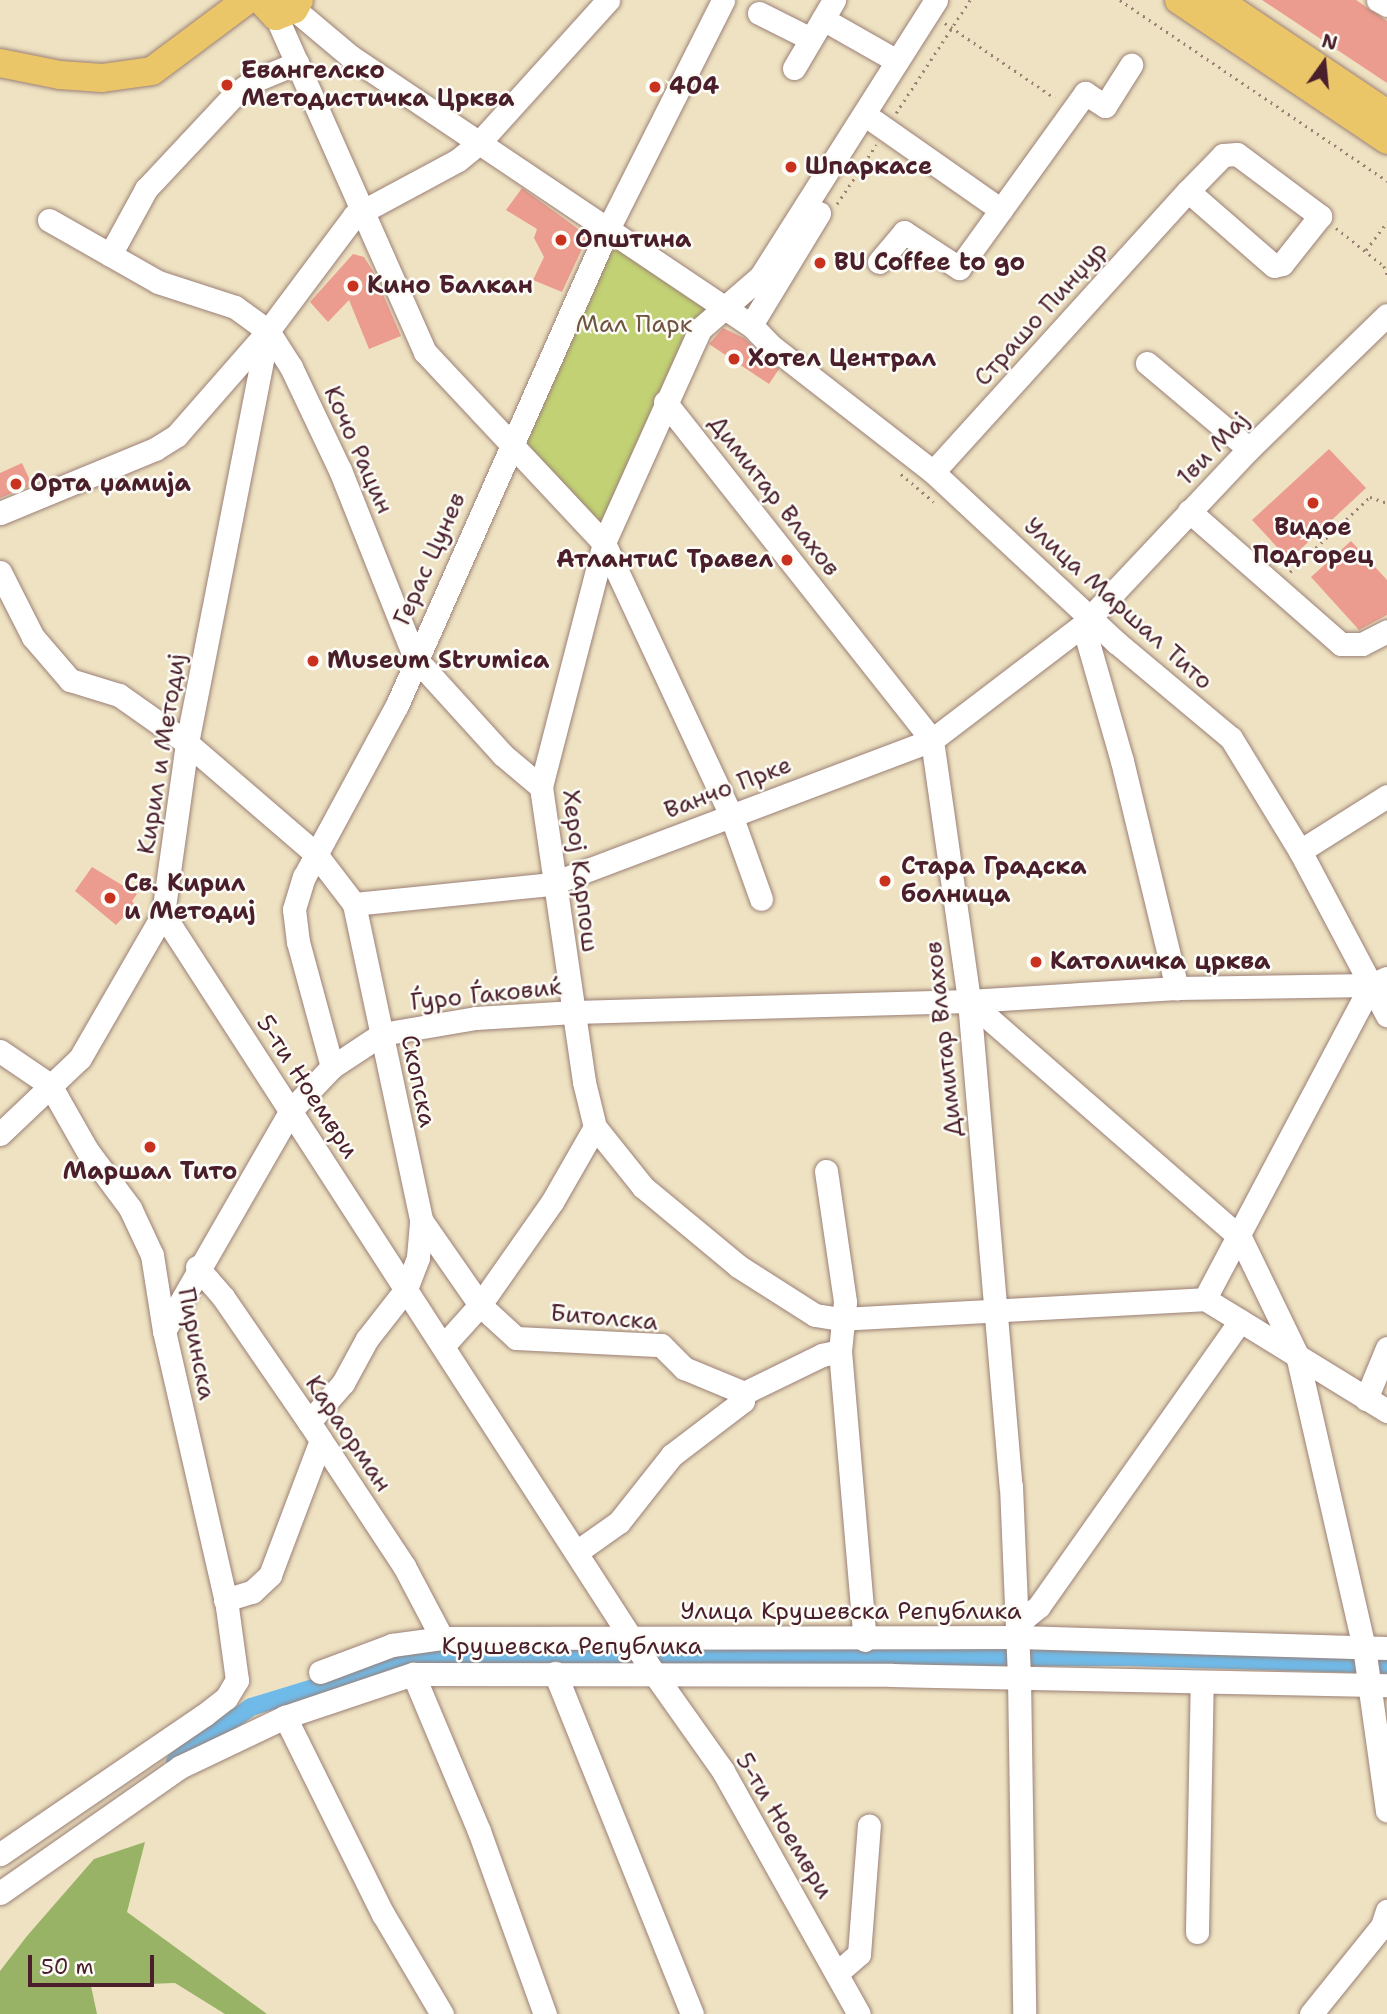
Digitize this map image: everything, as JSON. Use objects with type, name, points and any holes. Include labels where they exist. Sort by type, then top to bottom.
[{"type":"main road","points":[[0,62],[60,75],[102,78],[152,71],[247,0]]},
{"type":"main road","points":[[1179,0],[1387,140]]},
{"type":"main road","points":[[1217,0],[1384,110]]},
{"type":"street","points":[[0,513],[177,435],[268,331],[361,210],[458,160],[478,144],[608,0]]},
{"type":"street","name":"Герас Цунев","points":[[332,1068],[298,942],[294,909],[315,853],[397,705],[415,657],[607,231],[723,0]]},
{"type":"street","points":[[751,325],[880,125],[953,0]]},
{"type":"street","points":[[1378,0],[1387,5]]},
{"type":"street","points":[[282,6],[297,63],[425,352],[604,543],[731,815],[761,899]]},
{"type":"street","name":"Улица Маршал Тито","points":[[282,6],[478,144],[751,325],[770,345],[933,472],[1087,620],[1231,738],[1379,982],[1387,1015]]},
{"type":"street","points":[[794,68],[828,9],[897,61]]},
{"type":"street","points":[[759,13],[811,39]]},
{"type":"street","name":"Херој Карпош","points":[[595,1127],[551,884],[541,787],[604,543],[700,329],[760,277],[897,61],[943,16]]},
{"type":"street","points":[[110,255],[146,189],[233,96],[253,81],[297,63]]},
{"type":"street","points":[[879,262],[904,232],[959,268],[1085,93],[1105,106],[1131,65]]},
{"type":"street","points":[[880,125],[1001,210]]},
{"type":"street","name":"Страшо Пинџур","points":[[933,472],[1223,155],[1237,154],[1320,216]]},
{"type":"street","points":[[1188,191],[1274,266],[1282,264],[1320,216]]},
{"type":"street","name":"Кочо Рацин","points":[[49,220],[158,282],[235,307],[268,331],[291,367],[340,470],[415,657],[503,755],[541,787]]},
{"type":"street","name":"1ви Мај","points":[[1087,620],[1249,449],[1386,314]]},
{"type":"street","name":"Кирил и Методиј","points":[[0,1134],[80,1058],[163,914],[187,743],[268,331]]},
{"type":"street","points":[[1147,363],[1249,449]]},
{"type":"street","name":"Димитар Влахов","points":[[665,402],[932,740],[969,1000],[1011,1486],[1019,1678],[1024,2014]]},
{"type":"street","points":[[1189,511],[1341,644],[1362,644],[1387,631]]},
{"type":"street","name":"Скопска","points":[[0,572],[33,637],[70,680],[119,695],[187,743],[315,853],[354,904],[421,1220],[480,1305]]},
{"type":"street","points":[[1087,620],[1177,988]]},
{"type":"street","name":"Ванчо Прке","points":[[354,904],[551,884],[932,740],[1087,620]]},
{"type":"street","points":[[1300,850],[1387,796]]},
{"type":"street","name":"5-ти Ноември","points":[[163,914],[405,1289]]},
{"type":"street","points":[[1205,1299],[1379,982]]},
{"type":"street","name":"Ѓуро Ѓаковиќ","points":[[164,1331],[197,1268],[291,1110],[332,1068],[382,1034],[475,1018],[574,1012],[969,1000],[1177,988],[1379,982]]},
{"type":"street","points":[[969,1000],[1240,1237],[1297,1355],[1376,1648],[1386,1799]]},
{"type":"street","name":"Пиринска","points":[[7,1056],[50,1085],[88,1150],[130,1208],[152,1255],[164,1331],[225,1600],[237,1680],[226,1698],[163,1744]]},
{"type":"street","points":[[444,1345],[480,1305],[552,1202],[595,1127],[648,1192],[738,1266],[815,1315],[840,1319],[1205,1299],[1387,1411]]},
{"type":"street","points":[[826,1171],[843,1283],[840,1351],[866,1640]]},
{"type":"street","points":[[225,1600],[252,1592],[270,1574],[315,1431],[367,1339],[405,1289],[418,1257],[421,1220]]},
{"type":"street","name":"Караорман","points":[[197,1268],[223,1297],[315,1431],[404,1566],[442,1638]]},
{"type":"street","points":[[405,1289],[578,1551],[632,1638]]},
{"type":"street","name":"Битолска","points":[[480,1305],[516,1338],[661,1345],[684,1368],[744,1393]]},
{"type":"street","points":[[1017,1631],[1039,1606],[1240,1321]]},
{"type":"street","points":[[1366,1399],[1387,1348]]},
{"type":"street","points":[[578,1551],[619,1522],[672,1455],[743,1401],[744,1393],[822,1354],[840,1351]]},
{"type":"street","name":"Улица Крушевска Република","points":[[320,1672],[393,1645],[442,1638],[866,1640],[1017,1631],[1376,1648]]},
{"type":"street","name":"5-ти Ноември","points":[[632,1638],[723,1771],[859,2014]]},
{"type":"street","name":"Крушевска Република","points":[[0,1893],[180,1767],[285,1717],[413,1674],[653,1672],[1379,1685]]},
{"type":"street","points":[[555,1673],[692,2014]]},
{"type":"street","points":[[413,1674],[479,1831],[545,2014]]},
{"type":"street","points":[[1197,1932],[1202,1682]]},
{"type":"street","points":[[285,1717],[383,1914],[442,2014]]},
{"type":"street","points":[[0,1854],[163,1744],[180,1767]]},
{"type":"street","points":[[837,1973],[859,1954],[869,1825]]},
{"type":"street","points":[[1311,2014],[1382,1926],[1387,1911]]},
{"type":"path","points":[[836,207],[943,16],[970,0]]},
{"type":"path","points":[[1119,0],[1387,181]]},
{"type":"path","points":[[943,16],[1073,110]]},
{"type":"path","points":[[1320,216],[1366,250],[1387,274]]},
{"type":"path","points":[[1366,250],[1387,222]]},
{"type":"path","points":[[1275,586],[1370,497],[1387,503]]},
{"type":"green space","name":"Мал Парк","points":[[607,231],[716,298],[604,543],[521,445]]},
{"type":"green space","points":[[145,1842],[127,1912],[267,2014],[225,2014],[175,1983],[91,1986],[97,2014],[0,2014],[0,1971],[27,1936],[94,1859]]},
{"type":"building","points":[[1262,0],[1356,0],[1387,21],[1387,83]]},
{"type":"building","name":"Општина","points":[[522,188],[588,236],[562,292],[533,280],[544,257],[534,238],[537,229],[506,210]]},
{"type":"building","name":"Кино Балкан","points":[[353,254],[364,257],[373,271],[401,336],[369,349],[349,300],[328,322],[310,302]]},
{"type":"building","name":"Хотел Централ","points":[[723,328],[744,338],[779,369],[769,384],[709,344]]},
{"type":"building","points":[[1329,449],[1366,488],[1289,560],[1252,520]]},
{"type":"building","name":"Орта џамија","points":[[22,463],[32,485],[0,498],[0,473]]},
{"type":"building","points":[[1351,541],[1387,580],[1387,615],[1359,630],[1311,577]]},
{"type":"building","name":"Св. Кирил и Методиј","points":[[92,867],[137,894],[132,901],[135,905],[116,925],[75,891]]},
{"type":"waterway","points":[[175,1761],[251,1707],[411,1658],[1125,1657],[1387,1665]]},
{"type":"place","name":"Евангелско Методистичка Црква","points":[[227,85]]},
{"type":"place","name":"404","points":[[655,87]]},
{"type":"place","name":"Шпаркасе","points":[[791,167]]},
{"type":"place","name":"Општина","points":[[561,240]]},
{"type":"place","name":"BU Coffee to go","points":[[820,263]]},
{"type":"place","name":"Кино Балкан","points":[[353,286]]},
{"type":"place","name":"Хотел Централ","points":[[734,359]]},
{"type":"place","name":"Орта џамија","points":[[16,484]]},
{"type":"place","name":"Видое Подгорец","points":[[1313,503]]},
{"type":"place","name":"АтлантиС Травел","points":[[787,560]]},
{"type":"place","name":"Museum Strumica","points":[[313,661]]},
{"type":"place","name":"Стара Градска болница","points":[[885,881]]},
{"type":"place","name":"Св. Кирил и Методиј","points":[[110,898]]},
{"type":"place","name":"Католичка црква","points":[[1036,962]]},
{"type":"place","name":"Маршал Тито","points":[[150,1147]]}]
